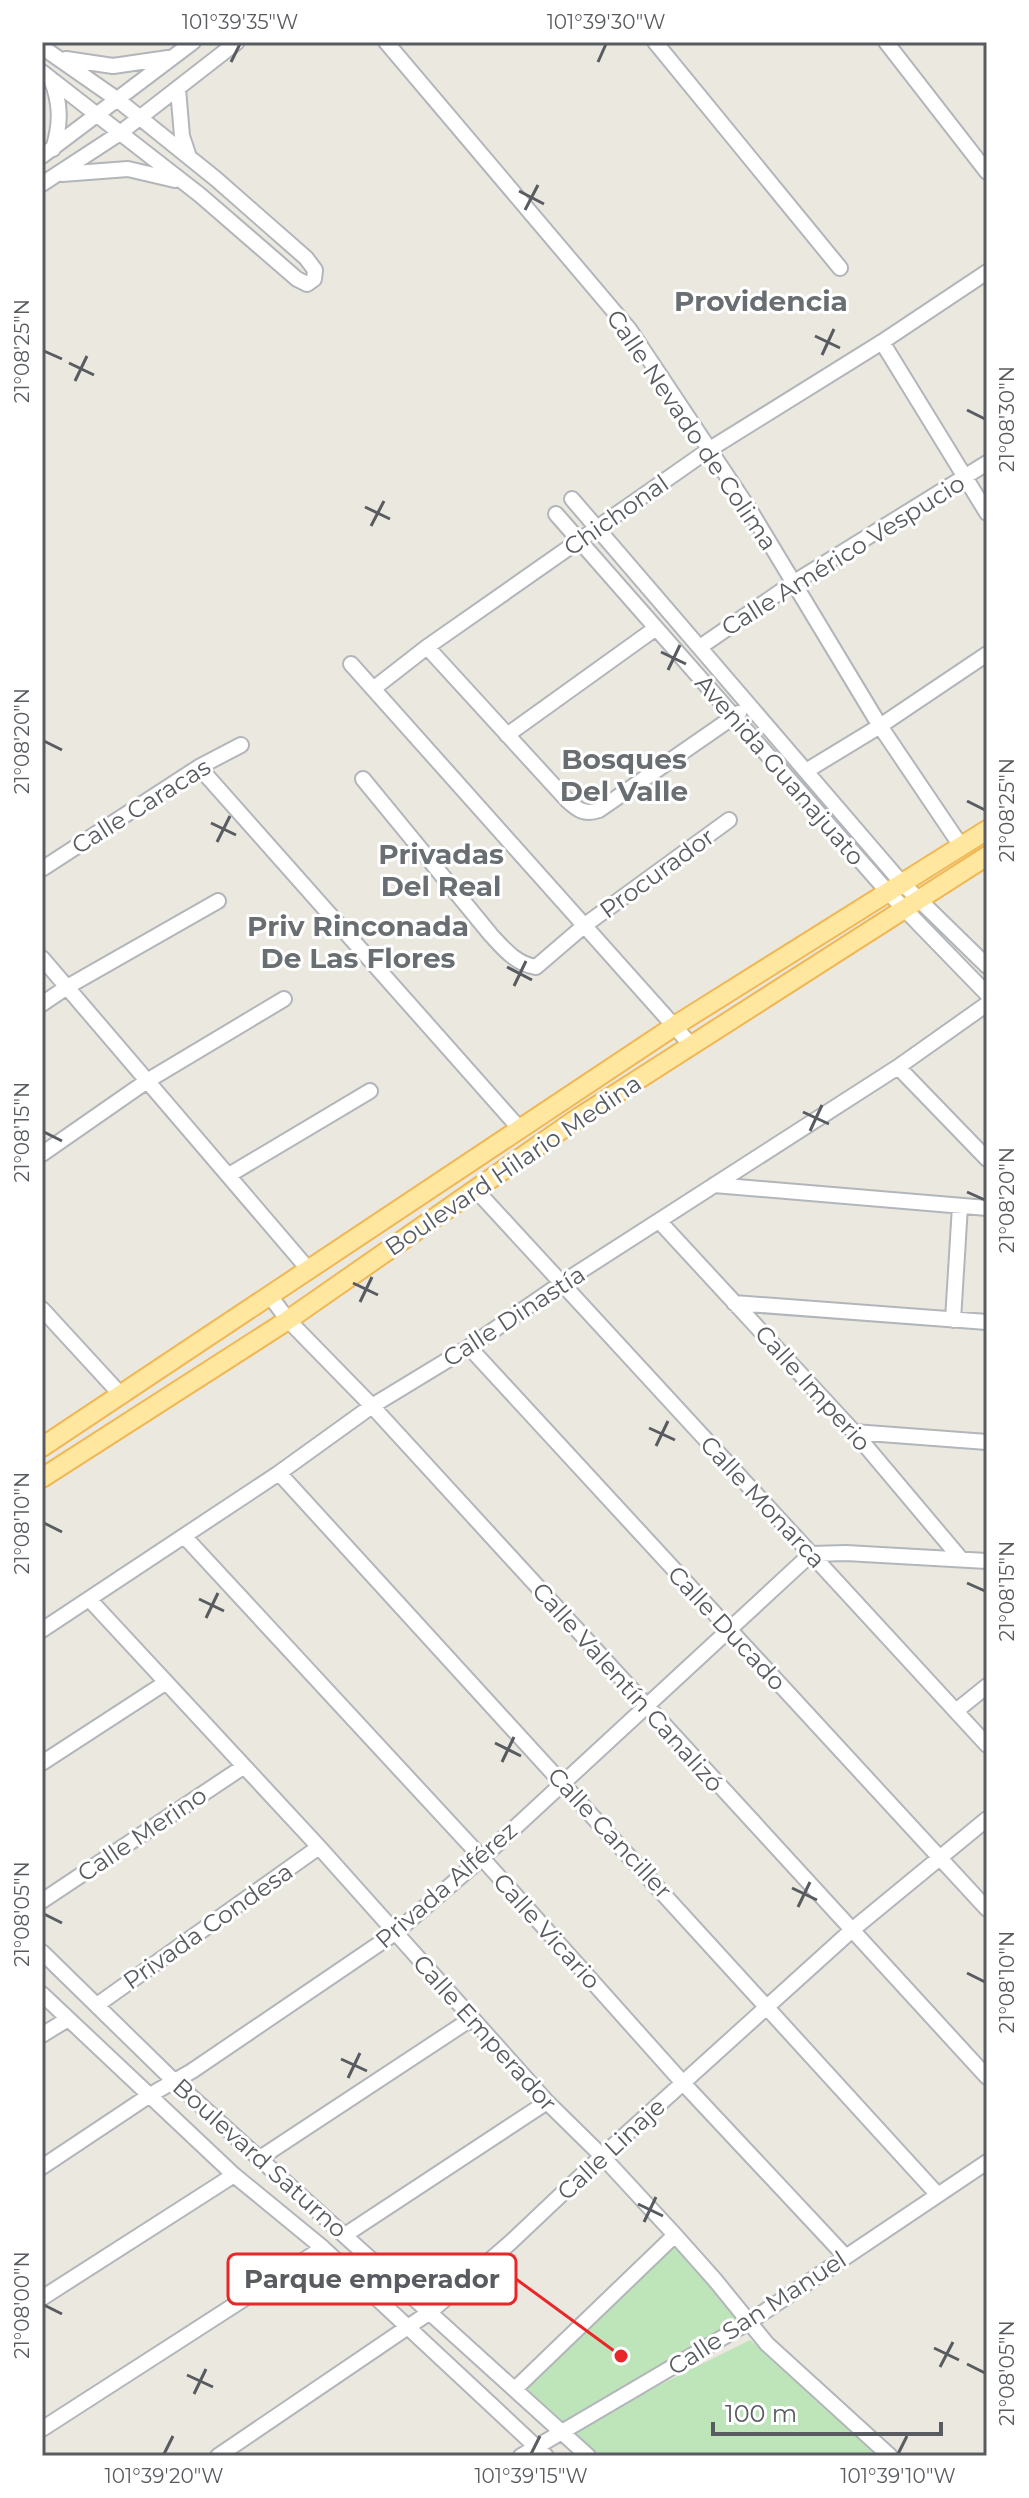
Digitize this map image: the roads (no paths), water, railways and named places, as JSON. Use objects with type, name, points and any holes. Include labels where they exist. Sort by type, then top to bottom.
[{"type":"main road","name":"Boulevard Hilario Medina","points":[[42,1447],[676,1025],[987,830]]},
{"type":"main road","name":"Boulevard Hilario Medina","points":[[42,1478],[288,1320],[475,1189],[691,1045],[987,856]]},
{"type":"main road","points":[[813,938],[827,957]]},
{"type":"street","points":[[47,152],[193,42]]},
{"type":"street","points":[[42,184],[120,133],[237,42]]},
{"type":"street","name":"Calle Nevado de Colima","points":[[386,42],[629,329],[710,449],[880,726],[961,846]]},
{"type":"street","points":[[655,42],[840,268]]},
{"type":"street","points":[[886,42],[987,172]]},
{"type":"street","points":[[42,47],[118,100],[189,157],[306,258],[315,270],[314,279],[307,284],[297,279],[182,181],[46,75]]},
{"type":"street","points":[[58,57],[113,66],[173,57]]},
{"type":"street","points":[[46,75],[56,91],[60,115],[47,152]]},
{"type":"street","points":[[178,89],[182,136],[189,157]]},
{"type":"street","points":[[57,175],[128,169],[182,181]]},
{"type":"street","name":"Chichonal","points":[[373,689],[427,647],[710,449],[882,342],[987,272]]},
{"type":"street","points":[[882,342],[987,513]]},
{"type":"street","name":"Calle Américo Vespucio","points":[[700,647],[793,583],[987,463]]},
{"type":"street","name":"Avenida Guanajuato","points":[[572,499],[806,771],[894,887]]},
{"type":"street","name":"Avenida Guanajuato","points":[[556,514],[733,718],[894,887],[987,966]]},
{"type":"street","points":[[507,735],[656,628]]},
{"type":"street","points":[[427,647],[567,800],[582,812],[599,810],[749,706]]},
{"type":"street","points":[[806,771],[987,654]]},
{"type":"street","points":[[351,664],[691,1045]]},
{"type":"street","name":"Calle Caracas","points":[[42,869],[199,767],[241,745]]},
{"type":"street","points":[[199,767],[520,1129]]},
{"type":"street","name":"Procurador","points":[[363,779],[507,953],[536,967],[585,925],[729,820]]},
{"type":"street","points":[[42,1004],[218,901]]},
{"type":"street","name":"Avenida Guanajuato","points":[[912,904],[987,994]]},
{"type":"street","points":[[42,958],[309,1270]]},
{"type":"street","points":[[42,1154],[147,1081],[284,999]]},
{"type":"street","name":"Calle Dinastía","points":[[42,1630],[279,1473],[372,1406],[469,1347],[562,1283],[898,1067],[987,1004]]},
{"type":"street","points":[[898,1067],[987,1159]]},
{"type":"street","points":[[229,1175],[370,1091]]},
{"type":"street","points":[[714,1185],[987,1208]]},
{"type":"street","name":"Calle Monarca","points":[[475,1189],[987,1745]]},
{"type":"street","points":[[953,1320],[960,1206]]},
{"type":"street","name":"Calle Imperio","points":[[660,1222],[854,1432],[961,1559]]},
{"type":"street","name":"Calle Valentín Canalizó","points":[[270,1296],[288,1320],[372,1406],[987,2077]]},
{"type":"street","points":[[734,1303],[987,1322]]},
{"type":"street","points":[[42,1309],[122,1396]]},
{"type":"street","name":"Calle Ducado","points":[[469,1347],[987,1909]]},
{"type":"street","points":[[854,1432],[987,1442]]},
{"type":"street","name":"Calle Canciller","points":[[279,1473],[938,2195]]},
{"type":"street","name":"Calle Vicario","points":[[184,1536],[845,2256]]},
{"type":"street","points":[[811,1554],[987,1561]]},
{"type":"street","name":"Privada Alférez","points":[[42,2167],[150,2095],[175,2082],[395,1933],[482,1858],[811,1554]]},
{"type":"street","name":"Calle Emperador","points":[[89,1599],[319,1847],[547,2102],[675,2235],[794,2371],[890,2456]]},
{"type":"street","points":[[42,1763],[165,1683]]},
{"type":"street","points":[[956,1711],[987,1686]]},
{"type":"street","name":"Calle Merino","points":[[42,1901],[243,1767]]},
{"type":"street","name":"Calle Linaje","points":[[218,2456],[430,2312],[511,2242],[852,1930],[987,1819]]},
{"type":"street","name":"Privada Condesa","points":[[97,2005],[319,1847]]},
{"type":"street","name":"Boulevard Saturno","points":[[42,1952],[175,2082],[588,2456]]},
{"type":"street","name":"Boulevard Saturno","points":[[42,1994],[234,2175],[323,2248],[541,2452]]},
{"type":"street","points":[[42,2035],[68,2019]]},
{"type":"street","points":[[260,2158],[471,2019]]},
{"type":"street","points":[[345,2235],[547,2102]]},
{"type":"street","name":"Calle San Manuel","points":[[521,2456],[541,2452],[564,2433],[749,2322],[987,2162]]},
{"type":"street","points":[[42,2298],[234,2175]]},
{"type":"street","points":[[515,2389],[675,2235]]},
{"type":"street","points":[[42,2429],[323,2248]]},
{"type":"place","name":"Parque emperador","points":[[621,2356]]},
{"type":"district","name":"Providencia","points":[[761,301]]},
{"type":"district","name":"Bosques Del Valle","points":[[624,775]]},
{"type":"district","name":"Privadas Del Real","points":[[441,870]]},
{"type":"district","name":"Priv Rinconada De Las Flores","points":[[358,942]]}]
